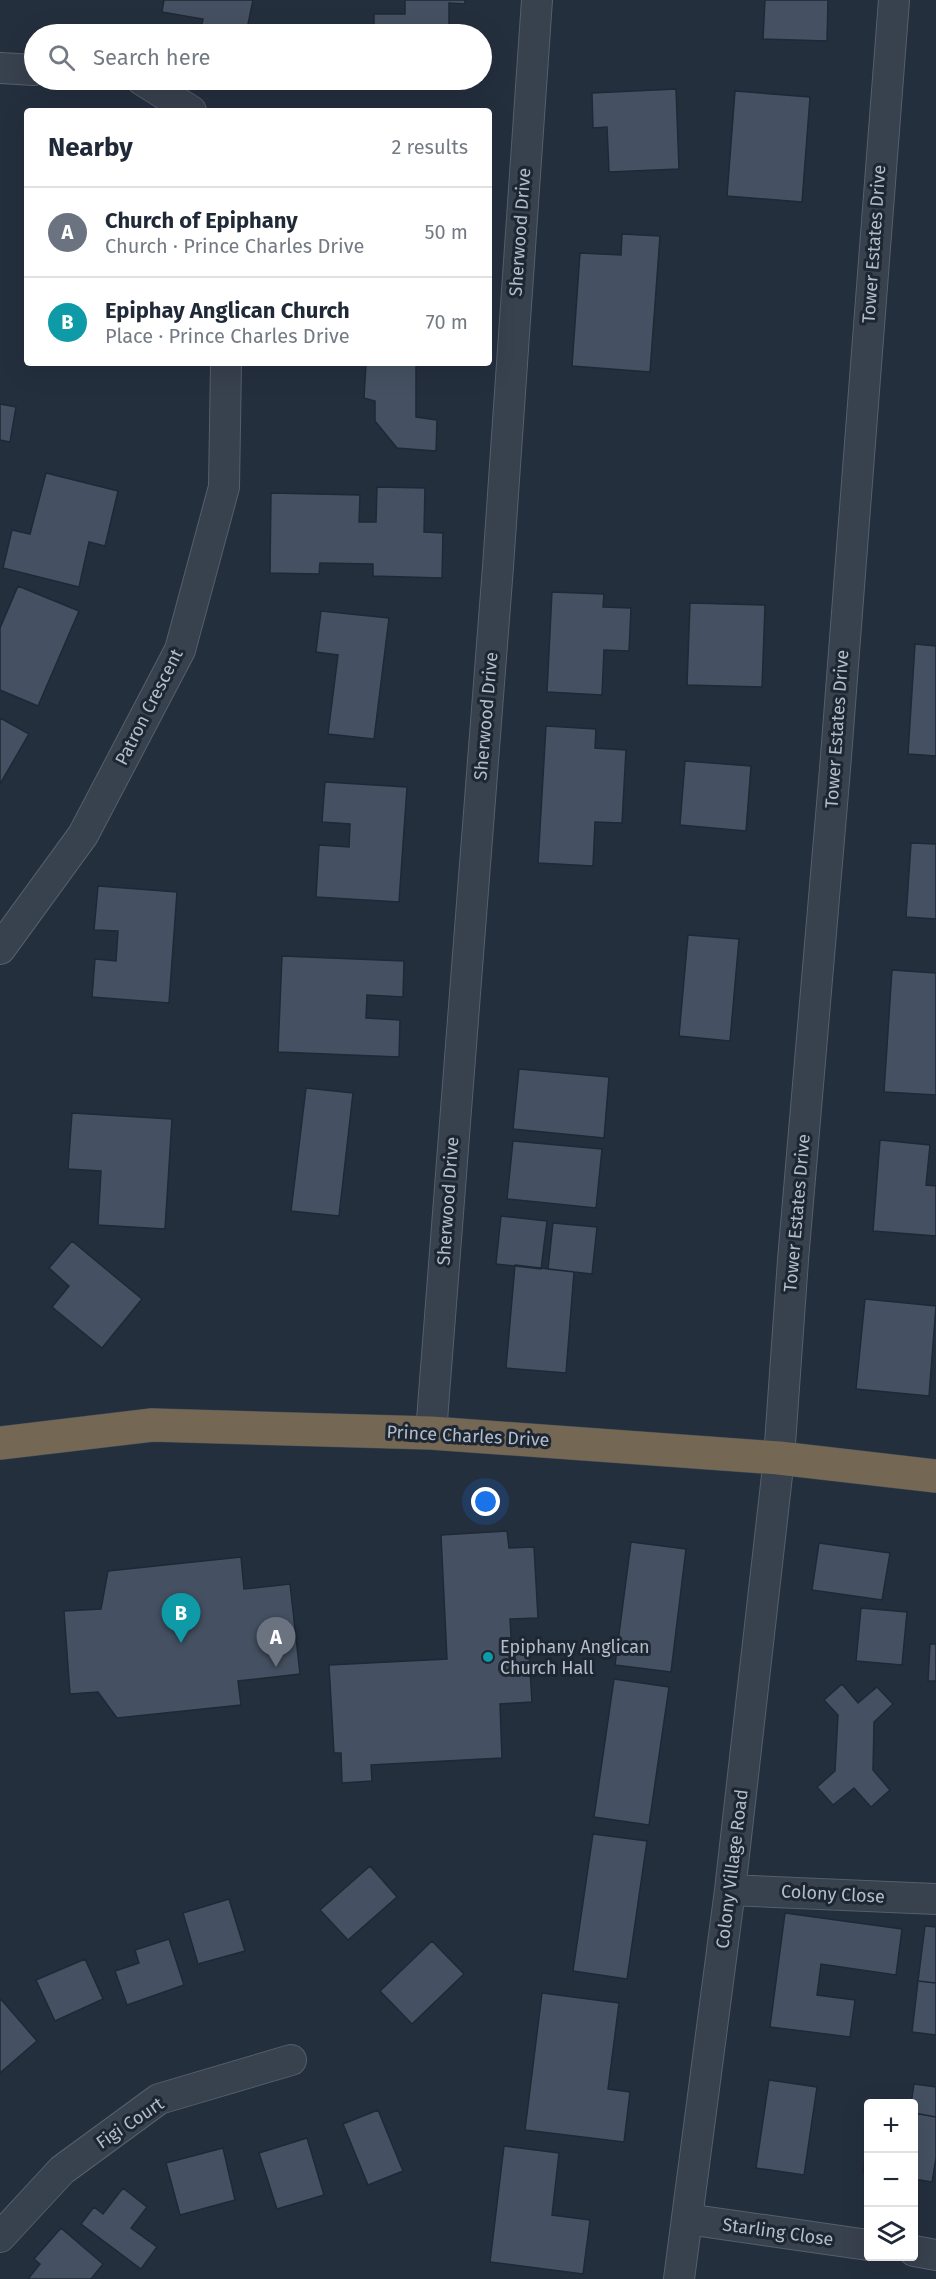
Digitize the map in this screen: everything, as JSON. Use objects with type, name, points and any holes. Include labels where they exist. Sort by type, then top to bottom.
[{"type":"highway","name":"Prince Charles Drive","points":[[0,1443],[152,1425],[431,1433],[778,1458],[936,1476]]},
{"type":"street","name":"Sherwood Drive","points":[[431,1433],[498,567],[537,0]]},
{"type":"street","name":"Tower Estates Drive","points":[[778,1458],[835,769],[894,0]]},
{"type":"street","points":[[0,68],[24,69]]},
{"type":"street","points":[[158,90],[186,108]]},
{"type":"street","name":"Patron Crescent","points":[[0,949],[83,835],[180,650],[224,488],[226,366]]},
{"type":"street","name":"Colony Village Road","points":[[679,2279],[730,1890],[778,1458]]},
{"type":"street","name":"Colony Close","points":[[730,1890],[936,1899]]},
{"type":"street","name":"Figi Court","points":[[0,2237],[62,2170],[159,2099],[291,2060]]},
{"type":"street","name":"Starling Close","points":[[687,2219],[864,2244]]},
{"type":"street","points":[[918,2253],[936,2255]]},
{"type":"building","points":[[164,0],[253,0],[248,24],[202,24],[203,19],[162,12]]},
{"type":"building","points":[[405,0],[465,0],[465,4],[449,3],[449,24],[374,24],[374,14],[405,14]]},
{"type":"building","points":[[765,0],[828,0],[827,41],[763,39]]},
{"type":"building","points":[[676,89],[679,169],[609,172],[607,127],[593,128],[592,93]]},
{"type":"building","points":[[735,91],[810,97],[802,202],[727,196]]},
{"type":"building","points":[[622,234],[660,236],[650,372],[572,366],[580,253],[621,255]]},
{"type":"building","points":[[366,366],[416,366],[416,417],[437,420],[436,451],[397,448],[375,421],[375,401],[364,398]]},
{"type":"building","points":[[0,404],[16,407],[10,442],[0,440]]},
{"type":"building","points":[[46,473],[118,491],[105,546],[89,542],[79,587],[3,568],[12,530],[30,534]]},
{"type":"building","points":[[377,487],[425,488],[424,532],[443,533],[442,578],[373,576],[373,564],[320,563],[319,574],[270,573],[271,493],[360,495],[359,522],[376,522]]},
{"type":"building","points":[[18,586],[79,611],[38,706],[0,690],[0,628]]},
{"type":"building","points":[[552,592],[604,594],[603,607],[631,608],[629,651],[604,650],[602,695],[547,692]]},
{"type":"building","points":[[690,603],[765,605],[762,687],[687,685]]},
{"type":"building","points":[[321,611],[389,618],[374,739],[328,734],[338,655],[316,652]]},
{"type":"building","points":[[915,644],[936,646],[936,756],[908,754]]},
{"type":"building","points":[[0,718],[29,734],[0,784]]},
{"type":"building","points":[[546,726],[596,729],[595,748],[626,750],[622,823],[595,822],[593,866],[538,863]]},
{"type":"building","points":[[685,761],[751,766],[746,831],[680,825]]},
{"type":"building","points":[[325,782],[407,787],[399,902],[316,897],[319,845],[349,847],[350,824],[322,822]]},
{"type":"building","points":[[911,843],[936,844],[936,919],[906,917]]},
{"type":"building","points":[[98,886],[177,892],[169,1003],[92,997],[95,959],[116,961],[118,931],[94,930]]},
{"type":"building","points":[[688,935],[739,939],[730,1041],[679,1036]]},
{"type":"building","points":[[282,956],[404,961],[403,997],[367,995],[366,1018],[400,1020],[399,1057],[278,1052]]},
{"type":"building","points":[[892,970],[936,973],[936,1095],[884,1092]]},
{"type":"building","points":[[519,1069],[609,1077],[604,1138],[513,1129]]},
{"type":"building","points":[[306,1088],[353,1093],[339,1216],[291,1211]]},
{"type":"building","points":[[72,1113],[172,1119],[165,1229],[98,1225],[101,1171],[68,1169]]},
{"type":"building","points":[[880,1140],[930,1145],[926,1185],[936,1186],[936,1236],[873,1231]]},
{"type":"building","points":[[513,1141],[602,1149],[596,1208],[507,1199]]},
{"type":"building","points":[[501,1216],[547,1221],[541,1269],[496,1264]]},
{"type":"building","points":[[553,1223],[597,1227],[592,1274],[548,1269]]},
{"type":"building","points":[[72,1241],[142,1299],[102,1348],[52,1307],[69,1286],[49,1268]]},
{"type":"building","points":[[515,1265],[574,1272],[566,1373],[506,1368]]},
{"type":"building","points":[[865,1299],[936,1306],[929,1396],[856,1389]]},
{"type":"building","name":"Epiphany Anglican Church Hall","points":[[507,1531],[509,1548],[534,1547],[538,1618],[510,1619],[512,1654],[529,1654],[532,1702],[500,1704],[502,1758],[371,1765],[372,1781],[342,1783],[341,1753],[334,1753],[329,1665],[447,1659],[441,1535]]},
{"type":"building","points":[[631,1542],[686,1549],[671,1672],[615,1665]]},
{"type":"building","points":[[819,1543],[890,1553],[882,1600],[812,1590]]},
{"type":"building","points":[[241,1557],[244,1589],[290,1584],[300,1674],[238,1681],[241,1705],[117,1718],[98,1692],[70,1694],[64,1611],[101,1609],[108,1571]]},
{"type":"building","points":[[861,1608],[907,1612],[902,1665],[856,1661]]},
{"type":"building","points":[[930,1644],[936,1644],[936,1681],[928,1681]]},
{"type":"building","points":[[614,1679],[669,1687],[649,1825],[594,1817]]},
{"type":"building","points":[[842,1684],[858,1703],[877,1687],[893,1704],[874,1722],[873,1770],[890,1790],[871,1807],[854,1788],[833,1805],[817,1787],[835,1771],[838,1715],[824,1700]]},
{"type":"building","points":[[593,1834],[647,1841],[627,1979],[573,1971]]},
{"type":"building","points":[[370,1866],[397,1897],[348,1940],[320,1910]]},
{"type":"building","points":[[229,1899],[245,1951],[198,1964],[183,1913]]},
{"type":"building","points":[[785,1913],[902,1929],[896,1975],[821,1964],[817,1995],[855,2000],[850,2037],[770,2027]]},
{"type":"building","points":[[925,1926],[936,1927],[936,1983],[918,1981]]},
{"type":"building","points":[[169,1939],[184,1985],[127,2005],[115,1971],[139,1963],[135,1950]]},
{"type":"building","points":[[432,1941],[464,1974],[412,2024],[380,1991]]},
{"type":"building","points":[[85,1959],[103,1999],[55,2021],[36,1980]]},
{"type":"building","points":[[918,1981],[936,1983],[936,2035],[912,2032]]},
{"type":"building","points":[[542,1993],[619,2003],[608,2089],[630,2092],[624,2142],[525,2130]]},
{"type":"building","points":[[0,1998],[37,2041],[0,2073]]},
{"type":"building","points":[[769,2080],[817,2087],[804,2175],[756,2168]]},
{"type":"building","points":[[914,2084],[936,2087],[936,2117],[918,2114],[918,2099],[912,2099]]},
{"type":"building","points":[[378,2110],[403,2171],[368,2185],[343,2124]]},
{"type":"building","points":[[918,2114],[936,2117],[936,2158],[932,2182],[918,2180]]},
{"type":"building","points":[[307,2138],[324,2195],[277,2209],[259,2153]]},
{"type":"building","points":[[504,2146],[559,2153],[552,2215],[590,2220],[583,2274],[490,2262]]},
{"type":"building","points":[[223,2148],[235,2200],[180,2215],[166,2163]]},
{"type":"building","points":[[123,2188],[147,2207],[131,2228],[157,2247],[141,2269],[81,2224],[94,2207],[103,2214]]},
{"type":"building","points":[[61,2228],[103,2264],[91,2279],[28,2279],[40,2264],[34,2259]]},
{"type":"place","name":"Epiphay Anglican Church","points":[[181,1643]]},
{"type":"place","name":"Epiphany Anglican Church Hall","points":[[488,1657]]},
{"type":"place","name":"Church of Epiphany","points":[[276,1667]]}]
